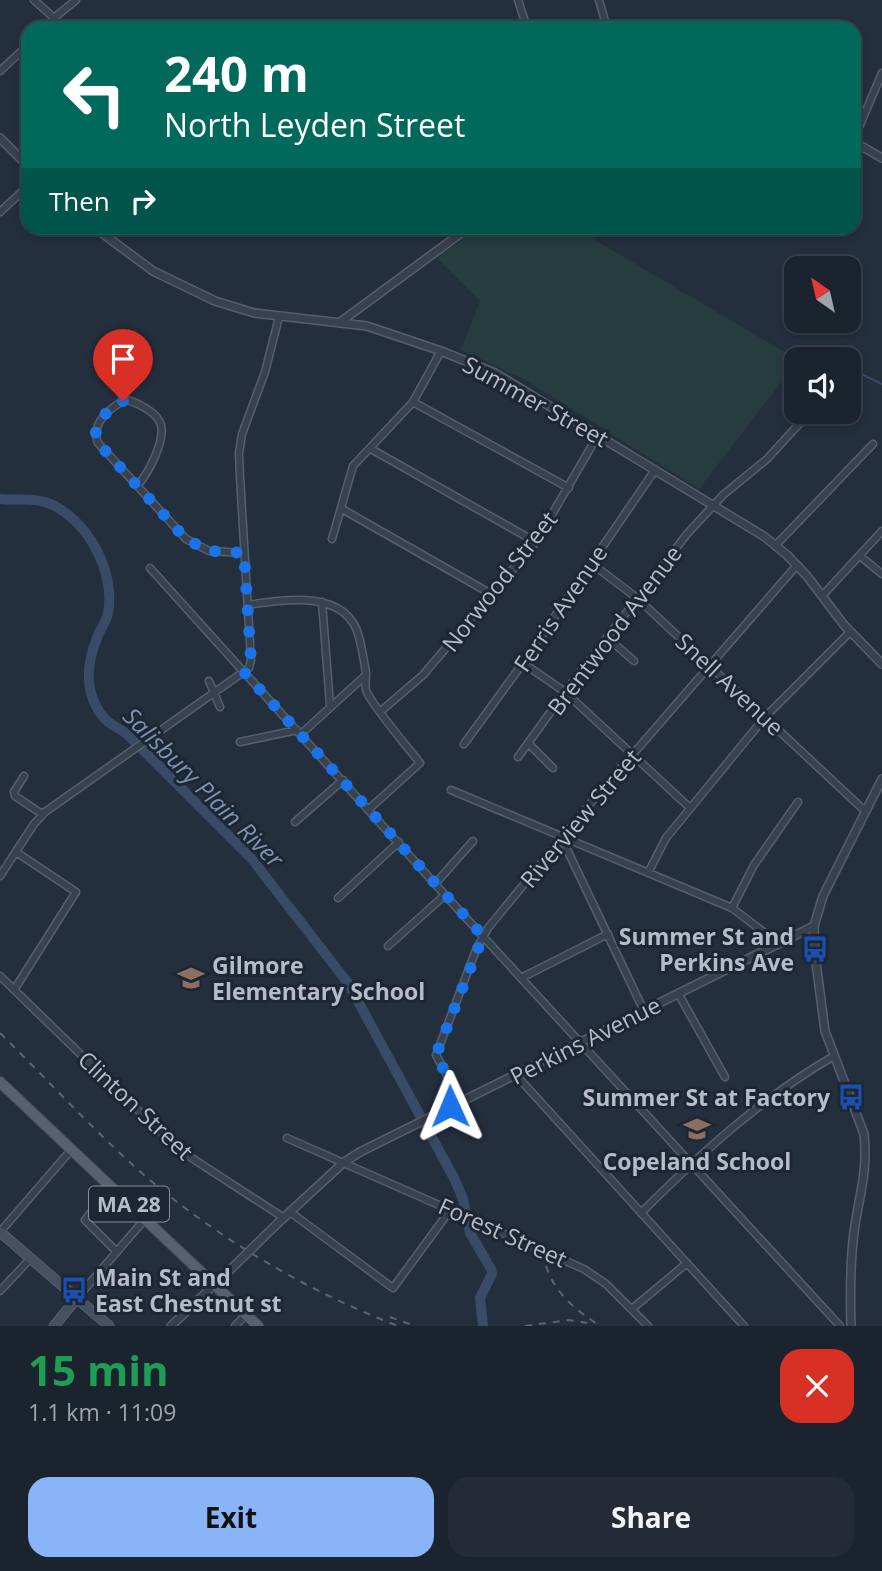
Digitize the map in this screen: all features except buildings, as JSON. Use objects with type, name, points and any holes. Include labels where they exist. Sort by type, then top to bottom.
[{"type":"main road","name":"MA 28","points":[[0,1082],[258,1326]]},
{"type":"main road","points":[[0,1232],[109,1326]]},
{"type":"main road","points":[[54,1326],[77,1298]]},
{"type":"street","points":[[34,0],[54,18]]},
{"type":"street","points":[[51,21],[76,0]]},
{"type":"street","points":[[518,0],[525,21]]},
{"type":"street","points":[[599,0],[605,21]]},
{"type":"street","points":[[0,71],[21,51]]},
{"type":"street","points":[[861,123],[882,73]]},
{"type":"street","points":[[0,138],[21,159]]},
{"type":"street","points":[[861,144],[882,158]]},
{"type":"street","points":[[0,212],[21,192]]},
{"type":"street","name":"Summer Street","points":[[104,235],[145,266],[194,293],[247,312],[378,330],[442,351],[505,378],[775,545],[797,565],[850,632],[882,664]]},
{"type":"street","points":[[338,323],[458,235]]},
{"type":"street","points":[[0,876],[42,814],[249,668],[251,660],[240,447],[268,363],[279,317]]},
{"type":"street","points":[[332,539],[353,466],[413,402],[442,351]]},
{"type":"street","points":[[137,486],[148,474],[161,429],[156,417],[133,402],[123,401],[98,424],[95,436],[99,444],[179,533],[209,551],[244,553]]},
{"type":"street","points":[[413,402],[569,488]]},
{"type":"street","name":"Brentwood Avenue","points":[[518,757],[680,542],[713,505],[767,459],[799,424]]},
{"type":"street","name":"Norwood Street","points":[[381,711],[424,675],[536,542],[598,435]]},
{"type":"street","points":[[775,545],[873,444]]},
{"type":"street","points":[[371,449],[536,542]]},
{"type":"street","name":"Ferris Avenue","points":[[464,744],[655,470]]},
{"type":"street","points":[[342,509],[493,595]]},
{"type":"street","points":[[822,596],[882,531]]},
{"type":"street","points":[[860,555],[882,574]]},
{"type":"street","name":"Snell Avenue","points":[[591,563],[637,598],[865,811]]},
{"type":"street","name":"Riverview Street","points":[[461,1101],[436,1055],[483,936],[562,838],[797,565]]},
{"type":"street","points":[[150,568],[840,1326]]},
{"type":"street","points":[[248,606],[282,601],[321,603],[340,609],[355,625],[366,675],[366,690],[420,763],[369,809]]},
{"type":"street","points":[[321,603],[330,705]]},
{"type":"street","points":[[648,873],[666,838],[765,717],[850,632]]},
{"type":"street","points":[[607,637],[634,661]]},
{"type":"street","points":[[523,663],[565,692],[690,808]]},
{"type":"street","points":[[240,743],[299,732],[366,675]]},
{"type":"street","points":[[209,681],[220,707]]},
{"type":"street","points":[[528,743],[553,768]]},
{"type":"street","points":[[24,776],[15,790],[15,796],[42,814]]},
{"type":"street","points":[[851,1326],[850,1275],[854,1232],[866,1169],[866,1150],[864,1134],[822,1017],[814,926],[823,895],[882,779]]},
{"type":"street","points":[[295,822],[342,780]]},
{"type":"street","points":[[451,790],[732,908],[778,943]]},
{"type":"street","points":[[732,908],[754,865],[797,802]]},
{"type":"street","points":[[562,838],[645,1011]]},
{"type":"street","points":[[435,884],[472,841]]},
{"type":"street","points":[[338,898],[399,842]]},
{"type":"street","points":[[14,990],[76,892],[16,852]]},
{"type":"street","points":[[388,946],[445,895]]},
{"type":"street","name":"Perkins Avenue","points":[[171,1326],[342,1163],[418,1122],[814,926]]},
{"type":"street","points":[[521,978],[608,934]]},
{"type":"street","name":"Clinton Street","points":[[0,976],[178,1149],[394,1288],[452,1209]]},
{"type":"street","points":[[678,993],[725,1077]]},
{"type":"street","points":[[641,1213],[691,1164],[743,1119],[834,1056]]},
{"type":"street","points":[[516,1075],[744,1326]]},
{"type":"street","name":"Forest Street","points":[[287,1138],[584,1269],[606,1284],[648,1326]]},
{"type":"street","points":[[0,1232],[72,1150]]},
{"type":"street","points":[[111,1187],[85,1220],[117,1252]]},
{"type":"street","points":[[77,1298],[145,1219]]},
{"type":"street","points":[[0,1291],[30,1259]]},
{"type":"street","points":[[632,1309],[687,1263]]},
{"type":"street","points":[[235,1326],[246,1315]]},
{"type":"green space","points":[[468,235],[587,235],[784,352],[784,379],[699,489],[525,380],[461,350],[480,301],[437,258]]},
{"type":"waterway","points":[[861,374],[882,384]]},
{"type":"waterway","name":"Salisbury Plain River","points":[[0,499],[42,501],[62,510],[75,521],[96,548],[103,564],[109,597],[107,617],[93,648],[89,669],[93,700],[107,721],[127,734],[251,858],[348,983],[454,1178],[463,1199],[470,1233],[491,1269],[492,1274],[480,1298],[483,1326]]},
{"type":"railway","points":[[0,1033],[124,1157],[195,1215],[250,1252],[307,1285],[398,1326]]},
{"type":"railway","points":[[546,1266],[555,1285],[567,1300],[600,1326]]},
{"type":"railway","points":[[390,1317],[415,1326]]},
{"type":"railway","points":[[525,1326],[569,1320],[594,1324]]},
{"type":"place","name":"Summer St and Perkins Ave","points":[[815,949]]},
{"type":"place","name":"Gilmore Elementary School","points":[[191,978]]},
{"type":"place","name":"Summer St at Factory","points":[[851,1097]]},
{"type":"place","name":"Copeland School","points":[[697,1129]]},
{"type":"place","name":"Main St and East Chestnut st","points":[[74,1290]]},
{"type":"route","points":[[123,401],[98,424],[95,436],[99,444],[186,539],[209,551],[244,553],[251,660],[245,673],[483,936],[436,1055],[461,1101],[450,1106]]}]
